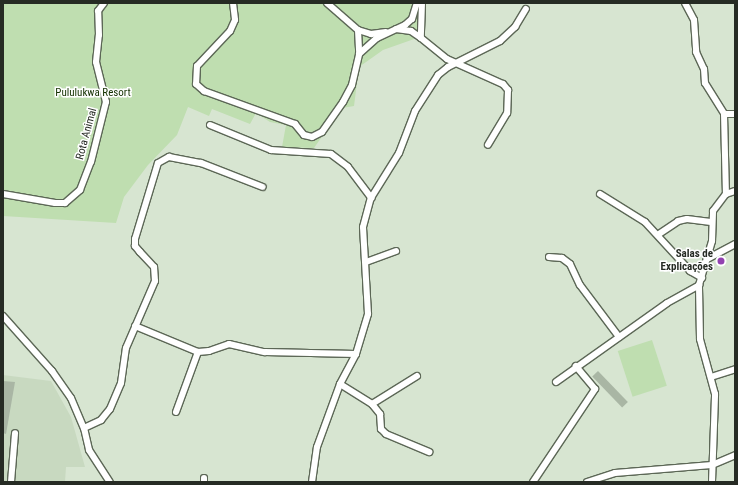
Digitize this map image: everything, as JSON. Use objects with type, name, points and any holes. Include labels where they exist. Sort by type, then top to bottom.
[{"type":"street","name":"Rota Animal","points":[[3,194],[55,204],[65,203],[80,190],[91,162],[106,102],[96,62],[99,35],[98,11],[104,3]]},
{"type":"street","points":[[233,3],[235,20],[230,31],[197,66],[196,84],[204,91],[295,124],[304,135],[312,137],[322,132],[343,102],[352,85],[361,44],[358,30]]},
{"type":"street","points":[[327,3],[358,30],[371,34],[396,29],[411,31],[441,55],[502,84],[508,90],[507,113],[488,145]]},
{"type":"street","points":[[359,54],[377,38],[412,19],[417,3]]},
{"type":"street","points":[[420,38],[422,3]]},
{"type":"street","points":[[685,3],[694,20],[696,52],[704,69],[705,83],[724,114],[726,194]]},
{"type":"street","points":[[312,482],[317,447],[340,384],[356,354],[368,314],[363,227],[371,198],[399,153],[415,111],[428,88],[448,67],[460,63],[500,41],[515,27],[526,9]]},
{"type":"street","points":[[724,114],[735,114]]},
{"type":"street","points":[[210,125],[271,150],[331,154],[348,167],[371,198]]},
{"type":"street","points":[[84,428],[101,420],[110,409],[121,383],[126,348],[156,274],[154,267],[135,246],[135,239],[158,163],[170,157],[201,163],[263,187]]},
{"type":"street","points":[[712,482],[715,394],[700,339],[699,285],[712,241],[711,222],[713,211],[726,194],[735,191]]},
{"type":"street","points":[[600,194],[646,222],[659,234],[690,271],[702,278]]},
{"type":"street","points":[[659,234],[678,221],[687,219],[711,222]]},
{"type":"street","points":[[707,259],[735,244]]},
{"type":"street","points":[[366,262],[396,251]]},
{"type":"street","points":[[549,257],[562,258],[570,264],[580,285],[619,337]]},
{"type":"street","points":[[556,382],[576,366],[667,303],[699,285]]},
{"type":"street","points":[[3,316],[52,371],[71,398],[84,428],[89,450],[110,482]]},
{"type":"street","points":[[135,326],[198,352],[209,351],[228,344],[266,352],[356,354]]},
{"type":"street","points":[[176,412],[198,352]]},
{"type":"street","points":[[533,482],[595,389],[576,366]]},
{"type":"street","points":[[711,377],[735,369]]},
{"type":"street","points":[[372,404],[417,376]]},
{"type":"street","points":[[340,384],[372,404],[380,414],[381,429],[429,452]]},
{"type":"street","points":[[11,482],[15,433]]},
{"type":"street","points":[[587,482],[615,473],[712,465],[735,455]]},
{"type":"shaded area","points":[[3,375],[51,381],[71,417],[85,467],[66,467],[65,482],[3,482]]},
{"type":"green space","name":"Pululukwa Resort","points":[[3,3],[419,3],[417,38],[383,50],[359,67],[354,106],[342,108],[314,148],[282,147],[286,125],[270,122],[256,113],[250,124],[212,109],[209,116],[188,107],[177,135],[148,165],[124,197],[116,223],[3,216]]},
{"type":"green space","points":[[652,340],[667,386],[633,397],[618,351]]},
{"type":"building","points":[[598,371],[628,402],[622,407],[592,377]]},
{"type":"building","points":[[3,381],[15,382],[6,434],[3,433]]},
{"type":"place","name":"Salas de Explicações","points":[[721,261]]}]
